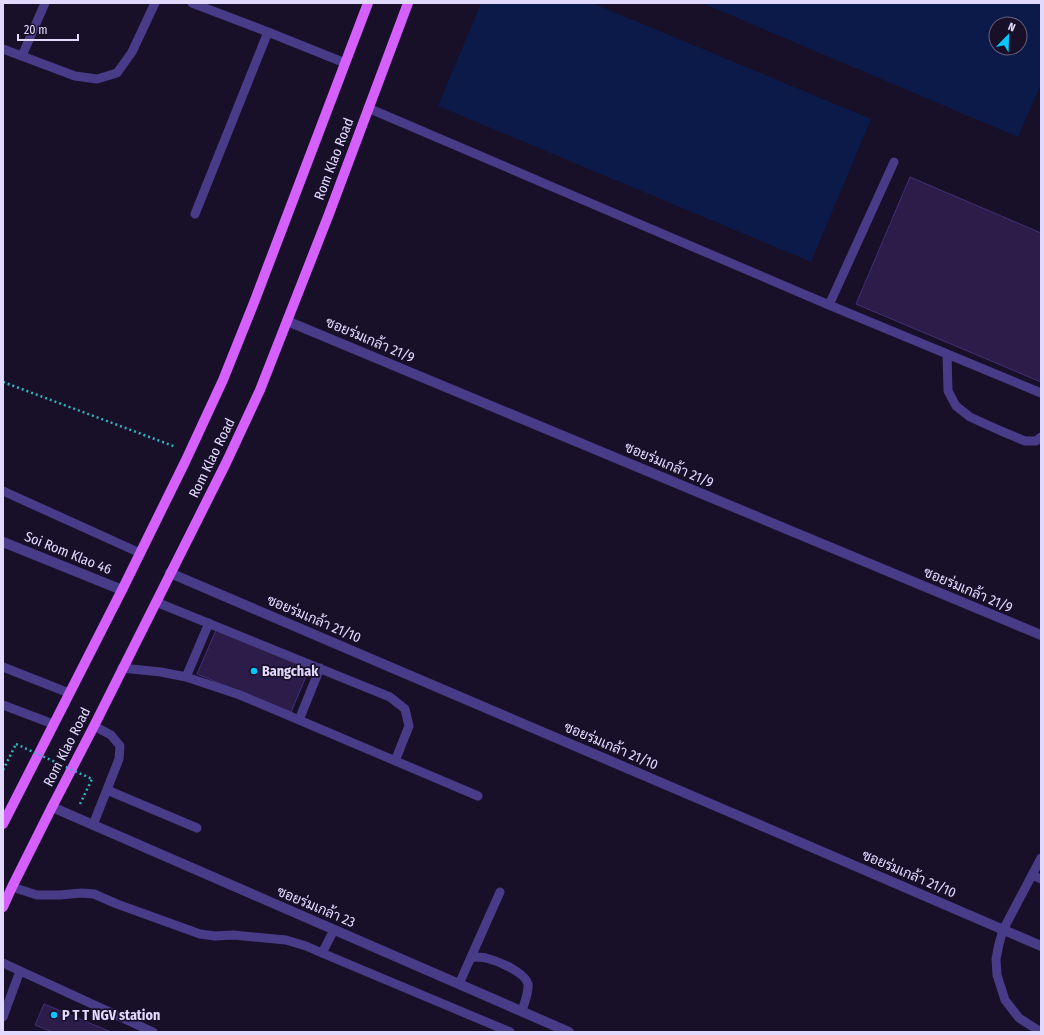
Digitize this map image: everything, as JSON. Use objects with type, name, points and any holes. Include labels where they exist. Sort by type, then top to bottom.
[{"type":"main road","name":"Rom Klao Road","points":[[3,824],[122,590],[223,380],[256,300],[368,3]]},
{"type":"main road","name":"Rom Klao Road","points":[[3,908],[52,807],[226,463],[260,390],[408,3]]},
{"type":"street","name":"ซอยร่มเกล้า 21/9","points":[[287,321],[1041,636]]},
{"type":"street","name":"Soi Rom Klao 46","points":[[3,542],[122,590]]},
{"type":"street","name":"ซอยร่มเกล้า 21/10","points":[[170,573],[732,812],[1041,946]]},
{"type":"street","name":"ซอยร่มเกล้า 23","points":[[52,807],[569,1032]]},
{"type":"lane","points":[[22,56],[45,3]]},
{"type":"lane","points":[[3,49],[75,76],[97,79],[117,73],[132,52],[155,3]]},
{"type":"lane","points":[[192,3],[345,63]]},
{"type":"lane","points":[[195,214],[268,32]]},
{"type":"lane","points":[[368,108],[829,305],[1041,393]]},
{"type":"lane","points":[[829,305],[894,162]]},
{"type":"lane","points":[[947,354],[948,391],[956,406],[970,417],[1025,441],[1036,441],[1041,437]]},
{"type":"lane","points":[[3,491],[140,553]]},
{"type":"lane","points":[[156,602],[390,697],[405,709],[409,726],[395,761]]},
{"type":"lane","points":[[186,677],[209,623]]},
{"type":"lane","points":[[3,667],[69,693]]},
{"type":"lane","points":[[122,668],[161,672],[186,677],[240,695],[478,796]]},
{"type":"lane","points":[[299,720],[320,668]]},
{"type":"lane","points":[[3,705],[53,724]]},
{"type":"lane","points":[[93,825],[119,759],[120,746],[111,735],[94,726]]},
{"type":"lane","points":[[107,790],[197,828]]},
{"type":"lane","points":[[1041,858],[1003,930],[998,944],[996,959],[997,975],[1005,1000],[1019,1018],[1041,1032]]},
{"type":"lane","points":[[1032,875],[1041,879]]},
{"type":"lane","points":[[12,887],[37,894],[94,894],[117,904],[200,934],[216,936],[233,935],[286,940],[306,946],[510,1032]]},
{"type":"lane","points":[[458,984],[500,892]]},
{"type":"lane","points":[[322,953],[334,930]]},
{"type":"lane","points":[[471,956],[488,959],[519,972],[528,982],[528,991],[522,1011]]},
{"type":"lane","points":[[3,963],[153,1032]]},
{"type":"lane","points":[[3,1017],[20,970]]},
{"type":"path","points":[[3,382],[189,452]]},
{"type":"path","points":[[3,770],[16,744],[92,779],[73,817]]},
{"type":"water","points":[[481,3],[592,3],[871,119],[811,262],[438,106]]},
{"type":"water","points":[[702,3],[1041,3],[1041,84],[1018,137]]},
{"type":"building","points":[[910,177],[1041,233],[1041,382],[856,304]]},
{"type":"building","name":"Bangchak","points":[[217,628],[310,667],[291,712],[197,674]]},
{"type":"building","name":"P T T NGV station","points":[[44,1004],[111,1032],[53,1032],[35,1025]]},
{"type":"place","name":"Bangchak","points":[[254,671]]},
{"type":"place","name":"P T T NGV station","points":[[54,1015]]}]
